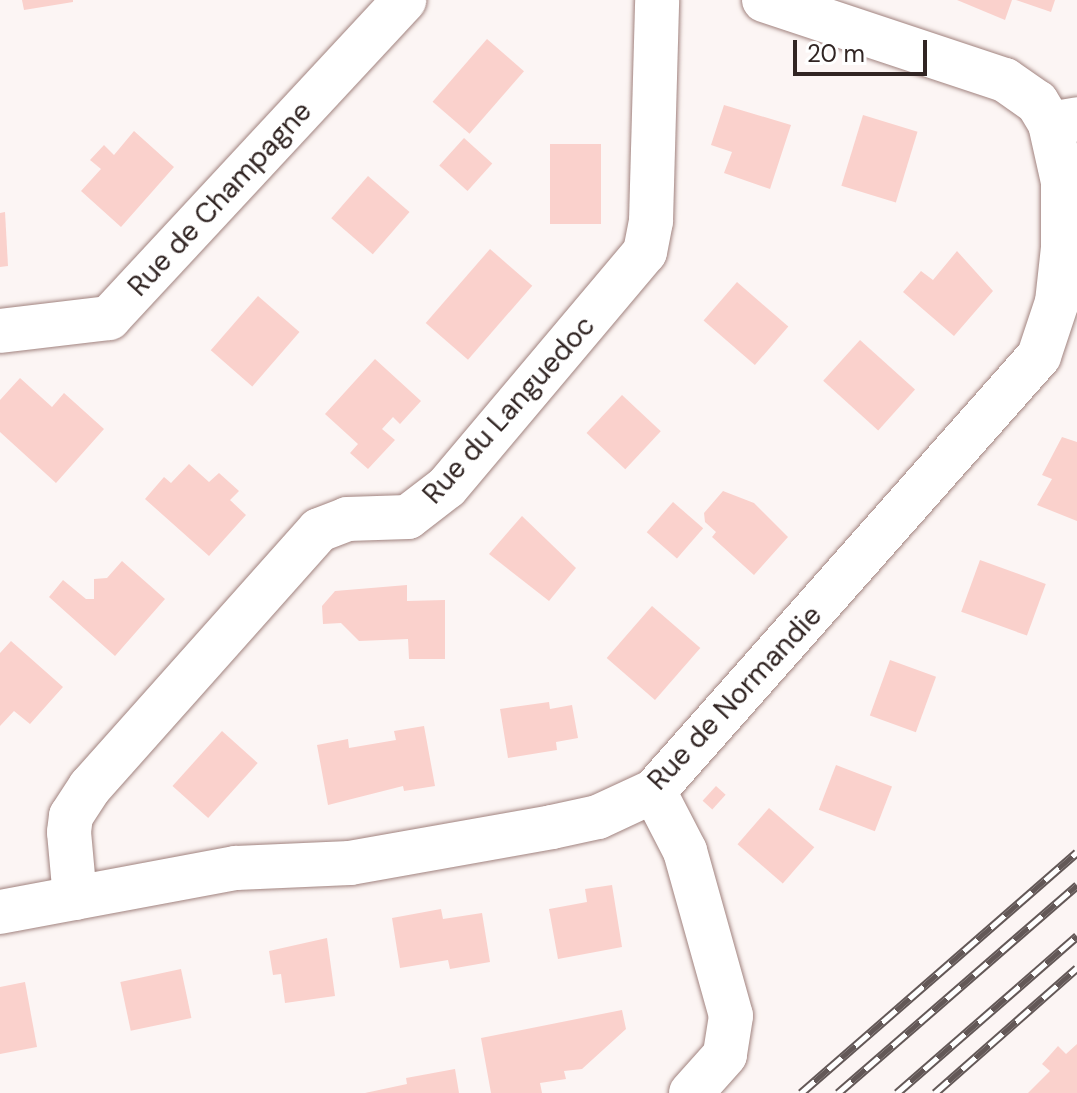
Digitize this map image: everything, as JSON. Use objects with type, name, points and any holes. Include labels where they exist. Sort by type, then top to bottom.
[{"type":"street","name":"Rue de Champagne","points":[[0,331],[109,318],[405,0]]},
{"type":"street","name":"Rue du Languedoc","points":[[75,898],[69,832],[79,801],[304,544],[330,523],[408,517],[427,505],[639,261],[651,221],[657,0]]},
{"type":"street","points":[[764,0],[1005,80],[1064,121]]},
{"type":"street","name":"Rue de Normandie","points":[[0,912],[236,868],[350,863],[552,827],[598,817],[654,791],[1039,356],[1057,302],[1063,248],[1064,121]]},
{"type":"street","points":[[654,791],[685,851],[731,1016],[725,1055],[691,1093]]},
{"type":"building","points":[[22,0],[73,0],[73,2],[24,10]]},
{"type":"building","points":[[957,0],[1012,0],[1005,20]]},
{"type":"building","points":[[1016,0],[1055,0],[1051,12]]},
{"type":"building","points":[[487,39],[524,71],[470,134],[433,102]]},
{"type":"building","points":[[724,105],[791,125],[770,189],[724,173],[732,152],[711,145]]},
{"type":"building","points":[[863,115],[918,132],[896,202],[841,186]]},
{"type":"building","points":[[134,131],[174,167],[121,227],[81,191],[101,169],[90,160],[104,145],[114,155]]},
{"type":"building","points":[[464,138],[492,163],[467,191],[439,165]]},
{"type":"building","points":[[550,144],[601,144],[601,224],[550,224]]},
{"type":"building","points":[[368,176],[410,212],[373,254],[331,218]]},
{"type":"building","points":[[5,212],[8,266],[0,267],[0,213]]},
{"type":"building","points":[[490,249],[532,286],[468,360],[426,323]]},
{"type":"building","points":[[957,251],[993,291],[954,336],[903,292],[921,271],[933,280]]},
{"type":"building","points":[[737,282],[788,327],[755,365],[704,320]]},
{"type":"building","points":[[258,296],[300,332],[252,386],[211,350]]},
{"type":"building","points":[[860,340],[915,390],[878,430],[823,381]]},
{"type":"building","points":[[375,359],[421,401],[400,424],[393,417],[382,429],[395,440],[368,469],[350,453],[358,444],[325,414]]},
{"type":"building","points":[[20,378],[52,407],[64,393],[104,429],[56,483],[0,432],[0,400]]},
{"type":"building","points":[[622,395],[661,431],[625,469],[587,433]]},
{"type":"building","points":[[1062,437],[1077,442],[1077,521],[1037,505],[1052,479],[1042,475]]},
{"type":"building","points":[[189,464],[209,482],[219,473],[239,491],[230,500],[246,515],[209,556],[145,499],[164,477],[171,483]]},
{"type":"building","points":[[723,491],[754,503],[788,537],[754,575],[712,537],[716,532],[705,522],[704,513]]},
{"type":"building","points":[[673,502],[703,528],[677,558],[647,532]]},
{"type":"building","points":[[522,516],[576,568],[549,601],[489,554]]},
{"type":"building","points":[[980,560],[1046,584],[1027,636],[961,612]]},
{"type":"building","points":[[122,561],[165,599],[115,656],[49,597],[63,580],[86,599],[94,599],[94,579],[107,578]]},
{"type":"building","points":[[407,585],[407,601],[445,600],[445,659],[409,659],[408,639],[359,641],[341,623],[323,624],[322,606],[335,591]]},
{"type":"building","points":[[652,606],[700,648],[655,700],[607,658]]},
{"type":"building","points":[[11,641],[63,687],[30,724],[14,711],[0,726],[0,653]]},
{"type":"building","points":[[890,660],[936,677],[916,732],[870,715]]},
{"type":"building","points":[[549,702],[550,709],[572,705],[578,738],[556,742],[557,750],[508,758],[500,709]]},
{"type":"building","points":[[424,726],[435,786],[404,791],[403,786],[328,805],[317,745],[348,739],[349,748],[396,740],[394,731]]},
{"type":"building","points":[[222,731],[258,763],[208,818],[172,786]]},
{"type":"building","points":[[836,765],[892,787],[875,831],[819,810]]},
{"type":"building","points":[[716,786],[726,795],[712,810],[703,801]]},
{"type":"building","points":[[769,808],[814,847],[783,884],[738,844]]},
{"type":"building","points":[[612,885],[622,947],[558,959],[549,909],[587,902],[585,889]]},
{"type":"building","points":[[441,909],[443,919],[482,913],[490,962],[450,969],[448,960],[400,968],[392,918]]},
{"type":"building","points":[[327,938],[335,996],[285,1003],[281,974],[273,975],[269,951]]},
{"type":"building","points":[[181,969],[191,1018],[131,1031],[120,982]]},
{"type":"building","points":[[25,982],[37,1047],[0,1054],[0,987]]},
{"type":"building","points":[[622,1010],[626,1029],[582,1069],[564,1071],[566,1079],[540,1083],[542,1093],[491,1093],[481,1038]]},
{"type":"building","points":[[1077,1044],[1077,1093],[1028,1093],[1050,1071],[1042,1064],[1058,1046],[1066,1054]]},
{"type":"building","points":[[455,1069],[459,1093],[365,1093],[407,1084],[406,1078]]},
{"type":"railway","points":[[801,1093],[1077,852]]},
{"type":"railway","points":[[838,1093],[1077,885]]},
{"type":"railway","points":[[897,1093],[1077,936]]},
{"type":"railway","points":[[935,1093],[1077,968]]}]
